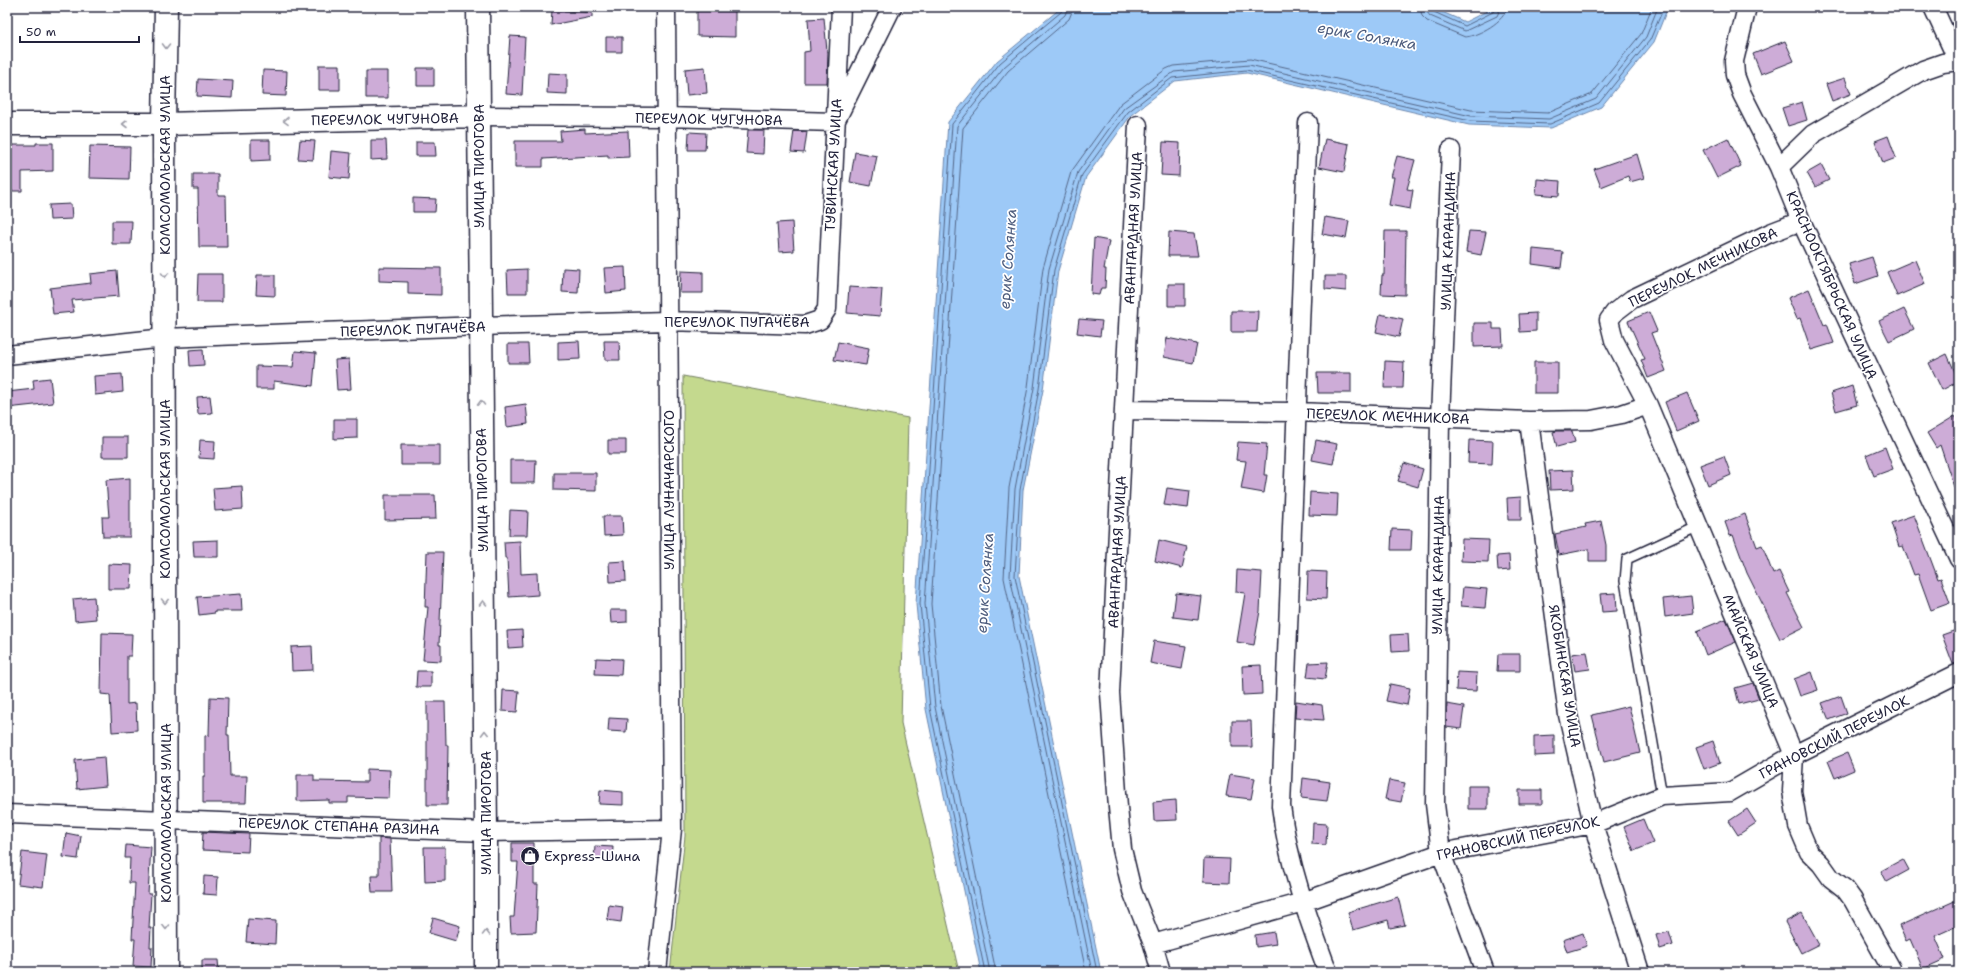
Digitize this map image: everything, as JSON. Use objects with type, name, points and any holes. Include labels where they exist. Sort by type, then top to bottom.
[{"type":"main road","name":"КОМСОМОЛЬСКАЯ УЛИЦА","points":[[166,7],[164,124],[166,972]]},
{"type":"main road","name":"УЛИЦА ПИРОГОВА","points":[[478,7],[486,972]]},
{"type":"main road","name":"ПЕРЕУЛОК ЧУГУНОВА","points":[[7,124],[164,124],[479,116]]},
{"type":"street","name":"УЛИЦА ЛУНАЧАРСКОГО","points":[[656,972],[672,829],[667,322],[666,7]]},
{"type":"street","name":"ТУВИНСКАЯ УЛИЦА","points":[[820,320],[827,308],[841,7]]},
{"type":"street","points":[[835,122],[892,7]]},
{"type":"street","name":"КРАСНООКТЯБРЬСКАЯ УЛИЦА","points":[[1747,7],[1734,61],[1735,75],[1742,94],[1779,167],[1801,221],[1959,559]]},
{"type":"street","points":[[1779,167],[1813,134],[1924,70],[1943,63],[1958,62],[1934,7]]},
{"type":"street","name":"ПЕРЕУЛОК ЧУГУНОВА","points":[[479,116],[667,117],[835,122]]},
{"type":"street","points":[[1308,123],[1281,806],[1285,836],[1303,902],[1328,972]]},
{"type":"street","name":"АВАНГАРДНАЯ УЛИЦА","points":[[1138,125],[1110,693],[1122,849],[1132,891],[1153,944],[1161,972]]},
{"type":"street","name":"УЛИЦА КАРАНДИНА","points":[[1451,150],[1440,418],[1435,804],[1442,853],[1484,972]]},
{"type":"street","name":"ПЕРЕУЛОК МЕЧНИКОВА","points":[[1609,320],[1615,312],[1632,299],[1770,233],[1801,221]]},
{"type":"street","name":"ПЕРЕУЛОК ПУГАЧЁВА","points":[[7,355],[165,338],[480,326],[667,322],[805,324],[820,320]]},
{"type":"street","name":"МАЙСКАЯ УЛИЦА","points":[[1609,320],[1614,340],[1648,405],[1794,755],[1792,791],[1800,833],[1809,852],[1821,864],[1831,878],[1845,889],[1853,900],[1893,972]]},
{"type":"street","name":"ПЕРЕУЛОК МЕЧНИКОВА","points":[[1125,410],[1297,412],[1529,421],[1591,420],[1622,414],[1648,405]]},
{"type":"street","name":"ЯКОБИНСКАЯ УЛИЦА","points":[[1529,421],[1568,715],[1593,824],[1640,972]]},
{"type":"street","name":"ГРАНОВСКИЙ ПЕРЕУЛОК","points":[[1153,944],[1303,902],[1442,853],[1593,824],[1662,796],[1730,792],[1794,755],[1959,674]]},
{"type":"street","name":"ПЕРЕУЛОК СТЕПАНА РАЗИНА","points":[[7,814],[486,832],[672,829]]},
{"type":"lane","points":[[1662,796],[1626,581],[1627,559],[1699,526]]},
{"type":"green space","points":[[683,376],[908,418],[901,723],[959,972],[670,972],[685,836]]},
{"type":"water","name":"ерик Солянка","points":[[1062,7],[1431,7],[1465,22],[1495,7],[1668,7],[1654,42],[1601,107],[1551,128],[1469,125],[1247,73],[1175,81],[1131,115],[1086,177],[1058,271],[1043,390],[1023,490],[1019,576],[1101,972],[981,972],[926,709],[916,604],[948,122],[997,61]]},
{"type":"building","points":[[552,10],[592,13],[592,17],[551,25]]},
{"type":"building","points":[[697,11],[735,11],[735,37],[697,36]]},
{"type":"building","points":[[824,18],[828,51],[827,83],[804,83],[804,52],[810,51],[808,19]]},
{"type":"building","points":[[510,36],[525,37],[522,95],[506,94]]},
{"type":"building","points":[[606,37],[622,37],[622,52],[606,52]]},
{"type":"building","points":[[1785,41],[1794,61],[1761,74],[1753,54]]},
{"type":"building","points":[[319,65],[340,65],[340,90],[319,90]]},
{"type":"building","points":[[705,67],[707,93],[687,95],[685,69]]},
{"type":"building","points":[[417,68],[434,68],[434,86],[417,86]]},
{"type":"building","points":[[263,70],[287,71],[286,96],[262,95]]},
{"type":"building","points":[[366,71],[388,71],[388,98],[366,98]]},
{"type":"building","points":[[548,73],[567,74],[567,94],[547,93]]},
{"type":"building","points":[[1845,78],[1851,94],[1832,101],[1826,84]]},
{"type":"building","points":[[198,79],[233,81],[232,98],[197,96]]},
{"type":"building","points":[[1802,102],[1807,120],[1788,126],[1782,108]]},
{"type":"building","points":[[585,129],[585,133],[628,131],[629,157],[608,158],[608,155],[543,159],[543,167],[515,167],[515,141],[561,141],[560,131]]},
{"type":"building","points":[[748,130],[764,130],[763,154],[746,153]]},
{"type":"building","points":[[794,131],[807,132],[804,153],[791,152]]},
{"type":"building","points":[[689,132],[706,133],[705,150],[688,150]]},
{"type":"building","points":[[1888,136],[1896,158],[1883,163],[1875,141]]},
{"type":"building","points":[[1728,138],[1741,166],[1717,178],[1703,150]]},
{"type":"building","points":[[1325,139],[1349,144],[1344,172],[1319,167]]},
{"type":"building","points":[[251,140],[270,140],[270,160],[251,161]]},
{"type":"building","points":[[300,140],[315,141],[313,160],[298,159]]},
{"type":"building","points":[[371,140],[386,140],[387,159],[371,160]]},
{"type":"building","points":[[416,142],[435,142],[436,156],[416,156]]},
{"type":"building","points":[[1163,142],[1180,143],[1179,176],[1161,175]]},
{"type":"building","points":[[36,143],[53,143],[53,171],[22,172],[22,191],[7,191],[7,145],[36,145]]},
{"type":"building","points":[[90,146],[130,147],[129,179],[89,178]]},
{"type":"building","points":[[331,151],[351,153],[349,179],[329,177]]},
{"type":"building","points":[[855,152],[877,156],[871,186],[850,182]]},
{"type":"building","points":[[1637,154],[1644,178],[1630,182],[1628,176],[1601,187],[1594,169]]},
{"type":"building","points":[[1397,156],[1415,160],[1407,189],[1413,190],[1410,209],[1389,205],[1394,177],[1391,177]]},
{"type":"building","points":[[1821,165],[1829,180],[1815,187],[1807,173]]},
{"type":"building","points":[[193,174],[218,174],[218,195],[226,195],[227,247],[199,247],[198,189],[193,189]]},
{"type":"building","points":[[1537,179],[1560,181],[1559,196],[1536,194]]},
{"type":"building","points":[[413,198],[436,199],[435,212],[413,212]]},
{"type":"building","points":[[71,204],[72,219],[50,220],[49,205]]},
{"type":"building","points":[[1325,217],[1349,221],[1346,238],[1322,234]]},
{"type":"building","points":[[112,221],[132,221],[131,244],[112,244]]},
{"type":"building","points":[[792,222],[794,251],[779,252],[777,223]]},
{"type":"building","points":[[1385,231],[1406,231],[1405,295],[1381,294],[1382,275],[1384,275]]},
{"type":"building","points":[[1469,231],[1486,232],[1481,255],[1466,252]]},
{"type":"building","points":[[1169,232],[1194,234],[1198,256],[1168,256]]},
{"type":"building","points":[[1094,238],[1109,241],[1104,269],[1106,269],[1105,288],[1101,288],[1099,295],[1091,294]]},
{"type":"building","points":[[1533,249],[1563,252],[1561,268],[1532,264]]},
{"type":"building","points":[[1872,257],[1878,276],[1855,284],[1849,264]]},
{"type":"building","points":[[1915,260],[1925,284],[1897,296],[1887,272]]},
{"type":"building","points":[[379,267],[441,268],[441,295],[408,294],[408,282],[379,281]]},
{"type":"building","points":[[625,267],[626,291],[606,293],[604,268]]},
{"type":"building","points":[[563,268],[579,269],[578,293],[562,292]]},
{"type":"building","points":[[527,269],[527,293],[508,293],[507,270]]},
{"type":"building","points":[[117,271],[119,296],[72,300],[74,312],[53,314],[50,288],[91,283],[90,274]]},
{"type":"building","points":[[681,271],[703,272],[703,293],[680,293]]},
{"type":"building","points":[[198,274],[222,274],[222,302],[197,302]]},
{"type":"building","points":[[257,275],[275,275],[275,296],[256,295]]},
{"type":"building","points":[[1325,276],[1346,276],[1346,291],[1325,289]]},
{"type":"building","points":[[1168,284],[1185,284],[1185,306],[1168,306]]},
{"type":"building","points":[[849,287],[882,289],[880,316],[847,313]]},
{"type":"building","points":[[1809,289],[1824,325],[1827,324],[1834,343],[1811,350],[1800,318],[1797,319],[1788,298]]},
{"type":"building","points":[[1904,309],[1914,329],[1889,341],[1879,321]]},
{"type":"building","points":[[1231,311],[1258,311],[1257,332],[1231,332]]},
{"type":"building","points":[[1649,312],[1657,331],[1651,333],[1666,371],[1648,378],[1641,360],[1645,359],[1628,321]]},
{"type":"building","points":[[1536,313],[1536,331],[1520,332],[1519,314]]},
{"type":"building","points":[[1380,314],[1403,319],[1399,337],[1376,332]]},
{"type":"building","points":[[1079,319],[1102,321],[1100,336],[1077,333]]},
{"type":"building","points":[[1474,323],[1493,323],[1493,329],[1502,329],[1503,346],[1474,347]]},
{"type":"building","points":[[1167,338],[1197,344],[1193,363],[1164,357]]},
{"type":"building","points":[[579,341],[580,359],[558,360],[558,342]]},
{"type":"building","points":[[604,341],[619,341],[620,360],[605,360]]},
{"type":"building","points":[[838,342],[869,348],[866,365],[834,360]]},
{"type":"building","points":[[508,344],[528,344],[529,363],[508,363]]},
{"type":"building","points":[[203,349],[204,365],[190,366],[189,350]]},
{"type":"building","points":[[295,351],[316,353],[313,386],[274,381],[274,389],[256,389],[256,366],[293,367]]},
{"type":"building","points":[[1947,354],[1959,381],[1942,390],[1929,363]]},
{"type":"building","points":[[349,359],[351,389],[337,390],[335,360]]},
{"type":"building","points":[[1385,361],[1404,362],[1403,388],[1384,388]]},
{"type":"building","points":[[1534,362],[1558,362],[1558,393],[1534,393]]},
{"type":"building","points":[[1317,373],[1351,373],[1351,393],[1318,393]]},
{"type":"building","points":[[122,374],[123,392],[95,395],[94,376]]},
{"type":"building","points":[[50,378],[53,403],[7,408],[7,392],[34,389],[33,380]]},
{"type":"building","points":[[1852,386],[1857,405],[1836,411],[1831,393]]},
{"type":"building","points":[[1687,393],[1699,421],[1676,431],[1665,402]]},
{"type":"building","points":[[210,396],[212,413],[198,414],[197,397]]},
{"type":"building","points":[[526,404],[528,424],[507,427],[505,407]]},
{"type":"building","points":[[1955,416],[1959,423],[1959,496],[1957,496],[1940,445],[1936,448],[1927,433]]},
{"type":"building","points":[[334,419],[357,419],[357,438],[334,439]]},
{"type":"building","points":[[1572,431],[1575,442],[1557,447],[1553,432]]},
{"type":"building","points":[[102,437],[128,437],[128,457],[102,457]]},
{"type":"building","points":[[200,440],[215,441],[214,459],[199,458]]},
{"type":"building","points":[[608,440],[626,440],[626,454],[608,454]]},
{"type":"building","points":[[1316,440],[1337,444],[1333,464],[1312,460]]},
{"type":"building","points":[[1469,440],[1493,441],[1492,464],[1468,463]]},
{"type":"building","points":[[1238,442],[1267,444],[1264,475],[1267,475],[1264,493],[1241,489],[1246,461],[1236,460]]},
{"type":"building","points":[[401,445],[440,445],[440,465],[401,465]]},
{"type":"building","points":[[1885,447],[1893,469],[1874,476],[1866,455]]},
{"type":"building","points":[[1724,456],[1731,475],[1708,485],[1700,465]]},
{"type":"building","points":[[510,460],[536,460],[535,483],[510,483]]},
{"type":"building","points":[[1404,463],[1423,469],[1418,487],[1398,481]]},
{"type":"building","points":[[1573,470],[1574,489],[1550,490],[1549,471]]},
{"type":"building","points":[[554,473],[596,473],[596,491],[554,490]]},
{"type":"building","points":[[130,478],[130,537],[103,537],[102,517],[109,517],[106,480]]},
{"type":"building","points":[[242,486],[243,509],[215,511],[213,488]]},
{"type":"building","points":[[1167,488],[1190,491],[1188,508],[1164,505]]},
{"type":"building","points":[[1310,492],[1338,494],[1337,516],[1309,515]]},
{"type":"building","points":[[385,495],[435,495],[436,519],[385,520]]},
{"type":"building","points":[[1521,497],[1521,520],[1508,520],[1507,498]]},
{"type":"building","points":[[510,510],[528,511],[527,535],[509,535]]},
{"type":"building","points":[[1745,514],[1757,547],[1762,545],[1773,574],[1779,571],[1789,592],[1787,593],[1804,627],[1780,639],[1747,573],[1733,535],[1730,536],[1725,522]]},
{"type":"building","points":[[1914,515],[1938,579],[1941,578],[1950,603],[1931,610],[1918,574],[1914,575],[1903,546],[1899,547],[1891,523]]},
{"type":"building","points":[[603,516],[622,516],[623,535],[604,536]]},
{"type":"building","points":[[1601,521],[1606,545],[1606,561],[1589,561],[1589,549],[1559,555],[1555,534],[1586,527],[1585,524]]},
{"type":"building","points":[[1392,529],[1412,530],[1411,550],[1391,550]]},
{"type":"building","points":[[1462,539],[1489,540],[1488,562],[1461,561]]},
{"type":"building","points":[[218,540],[218,557],[194,557],[193,541]]},
{"type":"building","points":[[1159,540],[1187,547],[1182,568],[1155,561]]},
{"type":"building","points":[[520,541],[521,574],[537,573],[538,595],[509,597],[507,558],[505,558],[504,542]]},
{"type":"building","points":[[427,552],[443,552],[439,645],[441,645],[441,661],[423,660],[428,607],[425,607]]},
{"type":"building","points":[[1509,555],[1510,570],[1498,571],[1497,556]]},
{"type":"building","points":[[625,561],[626,581],[610,582],[609,562]]},
{"type":"building","points":[[108,564],[132,565],[131,589],[108,589]]},
{"type":"building","points":[[1237,570],[1262,572],[1260,611],[1254,645],[1237,642],[1245,593],[1236,592]]},
{"type":"building","points":[[1308,571],[1327,572],[1326,599],[1307,598]]},
{"type":"building","points":[[1463,587],[1487,589],[1485,608],[1461,606]]},
{"type":"building","points":[[1176,593],[1201,596],[1198,620],[1173,617]]},
{"type":"building","points":[[1616,593],[1617,611],[1602,612],[1600,594]]},
{"type":"building","points":[[241,594],[242,611],[215,611],[215,613],[199,615],[197,597]]},
{"type":"building","points":[[1691,596],[1693,613],[1665,617],[1663,599]]},
{"type":"building","points":[[94,597],[96,619],[75,621],[73,599]]},
{"type":"building","points":[[610,610],[627,610],[627,622],[611,623]]},
{"type":"building","points":[[1726,619],[1736,642],[1706,655],[1697,631]]},
{"type":"building","points":[[1959,629],[1959,663],[1953,664],[1942,635]]},
{"type":"building","points":[[522,630],[523,647],[508,648],[507,631]]},
{"type":"building","points":[[102,633],[132,634],[131,656],[127,656],[127,704],[136,703],[137,730],[112,732],[110,695],[101,694]]},
{"type":"building","points":[[1408,634],[1409,651],[1392,652],[1391,635]]},
{"type":"building","points":[[1154,641],[1186,646],[1182,669],[1150,663]]},
{"type":"building","points":[[312,646],[313,670],[292,671],[291,647]]},
{"type":"building","points":[[1587,652],[1590,669],[1575,671],[1572,654]]},
{"type":"building","points":[[1498,654],[1520,654],[1520,671],[1497,671]]},
{"type":"building","points":[[596,658],[622,659],[621,675],[595,674]]},
{"type":"building","points":[[1328,662],[1325,679],[1307,677],[1309,663]]},
{"type":"building","points":[[1261,665],[1262,694],[1243,695],[1242,666]]},
{"type":"building","points":[[417,671],[431,671],[431,687],[416,687]]},
{"type":"building","points":[[1457,672],[1477,673],[1476,691],[1456,690]]},
{"type":"building","points":[[1812,672],[1818,690],[1800,696],[1794,679]]},
{"type":"building","points":[[1753,683],[1759,699],[1739,704],[1735,688]]},
{"type":"building","points":[[1390,684],[1410,688],[1407,705],[1386,701]]},
{"type":"building","points":[[503,690],[519,691],[517,712],[502,711]]},
{"type":"building","points":[[1841,696],[1847,713],[1829,720],[1822,703]]},
{"type":"building","points":[[210,697],[228,698],[227,735],[229,735],[230,776],[247,776],[246,803],[203,803],[205,736],[209,735]]},
{"type":"building","points":[[1296,701],[1322,705],[1324,720],[1295,718]]},
{"type":"building","points":[[427,702],[445,702],[446,745],[448,745],[447,805],[427,805]]},
{"type":"building","points":[[1447,704],[1464,707],[1461,729],[1446,727]]},
{"type":"building","points":[[1629,706],[1640,753],[1604,762],[1592,715]]},
{"type":"building","points":[[609,718],[627,719],[626,732],[608,731]]},
{"type":"building","points":[[1232,721],[1251,721],[1252,747],[1232,747]]},
{"type":"building","points":[[1554,735],[1554,755],[1534,756],[1534,736]]},
{"type":"building","points":[[1713,741],[1720,763],[1704,769],[1696,747]]},
{"type":"building","points":[[1847,753],[1854,770],[1835,778],[1828,761]]},
{"type":"building","points":[[104,757],[106,786],[77,789],[75,760]]},
{"type":"building","points":[[367,769],[390,770],[389,798],[348,797],[348,803],[329,803],[329,800],[297,801],[297,775],[314,775],[314,781],[367,782]]},
{"type":"building","points":[[1230,774],[1255,778],[1251,799],[1226,796]]},
{"type":"building","points":[[1303,778],[1330,782],[1327,801],[1301,798]]},
{"type":"building","points":[[1389,780],[1405,783],[1401,802],[1385,799]]},
{"type":"building","points":[[1468,786],[1488,786],[1488,809],[1468,809]]},
{"type":"building","points":[[600,790],[623,792],[623,805],[599,804]]},
{"type":"building","points":[[1519,790],[1542,790],[1542,804],[1519,804]]},
{"type":"building","points":[[1176,800],[1177,820],[1154,821],[1153,802]]},
{"type":"building","points":[[1747,809],[1756,823],[1738,835],[1729,821]]},
{"type":"building","points":[[1643,819],[1653,843],[1634,851],[1624,827]]},
{"type":"building","points":[[1313,823],[1327,824],[1326,845],[1312,844]]},
{"type":"building","points":[[203,832],[249,834],[248,852],[202,850]]},
{"type":"building","points":[[66,833],[81,836],[78,859],[63,857]]},
{"type":"building","points":[[379,838],[390,839],[392,892],[372,892],[371,876],[379,876]]},
{"type":"building","points":[[512,843],[534,843],[534,884],[538,884],[536,932],[511,933],[510,917],[514,917],[518,862],[512,862]]},
{"type":"building","points":[[126,845],[151,847],[148,894],[151,894],[149,928],[151,928],[150,947],[152,947],[151,967],[133,966],[135,939],[132,939],[135,883],[129,883],[130,858],[125,858]]},
{"type":"building","points":[[595,846],[613,847],[612,861],[594,860]]},
{"type":"building","points":[[424,847],[445,847],[445,881],[425,882]]},
{"type":"building","points":[[22,852],[47,855],[43,887],[18,884]]},
{"type":"building","points":[[1204,858],[1230,859],[1229,883],[1203,882]]},
{"type":"building","points":[[1903,859],[1909,870],[1887,882],[1881,871]]},
{"type":"building","points":[[204,876],[218,877],[217,895],[203,894]]},
{"type":"building","points":[[1398,897],[1405,925],[1390,928],[1388,920],[1353,930],[1348,912]]},
{"type":"building","points":[[1959,899],[1959,925],[1935,936],[1945,959],[1923,969],[1910,939],[1906,941],[1899,926]]},
{"type":"building","points":[[609,905],[623,907],[621,922],[607,920]]},
{"type":"building","points":[[1802,913],[1819,944],[1801,953],[1785,922]]},
{"type":"building","points":[[433,918],[460,926],[456,941],[429,933]]},
{"type":"building","points":[[248,919],[276,921],[275,944],[246,942]]},
{"type":"building","points":[[1274,932],[1276,944],[1256,947],[1255,935]]},
{"type":"building","points":[[1669,932],[1673,945],[1660,949],[1656,935]]},
{"type":"building","points":[[1583,933],[1587,946],[1567,952],[1563,940]]},
{"type":"building","points":[[202,960],[218,960],[219,972],[202,972]]},
{"type":"place","name":"Express-Шина","points":[[530,856]]}]
